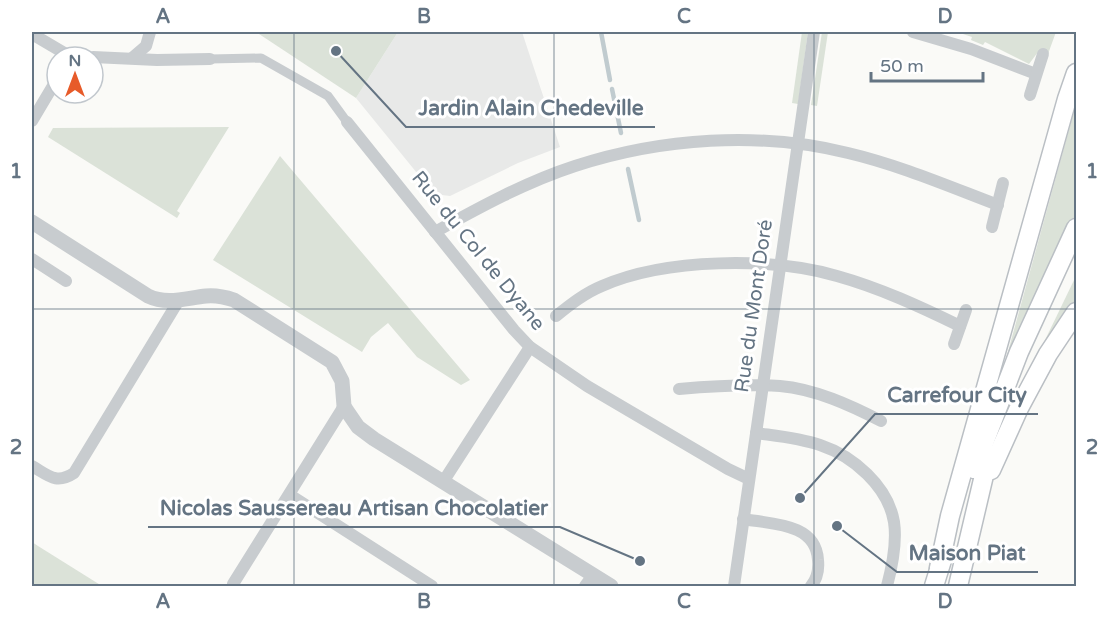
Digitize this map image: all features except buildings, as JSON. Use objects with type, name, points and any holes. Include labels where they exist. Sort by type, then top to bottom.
[{"type":"main road","points":[[934,586],[950,516],[1067,99],[1077,73]]},
{"type":"main road","points":[[939,568],[1019,352],[1077,228]]},
{"type":"main road","points":[[958,586],[990,451],[1005,408],[1026,354],[1077,246]]},
{"type":"main road","points":[[981,491],[1018,408],[1048,354],[1077,312]]},
{"type":"street","points":[[132,58],[146,46],[150,32]]},
{"type":"street","name":"Rue du Mont Doré","points":[[734,586],[814,32]]},
{"type":"street","points":[[913,32],[971,49],[1036,75]]},
{"type":"street","points":[[32,34],[50,45]]},
{"type":"street","points":[[1030,95],[1043,54]]},
{"type":"street","points":[[105,57],[158,60],[261,58],[328,96],[347,122]]},
{"type":"street","points":[[32,121],[45,100]]},
{"type":"street","name":"Rue du Col de Dyane","points":[[347,122],[530,347],[587,386],[749,479]]},
{"type":"street","points":[[435,231],[544,177],[575,166],[614,155],[711,140],[767,141],[846,152],[893,165],[998,205]]},
{"type":"street","points":[[992,227],[1003,183]]},
{"type":"street","points":[[33,226],[156,300],[219,296],[234,300],[332,362],[342,381],[344,406],[358,427],[589,581],[611,586]]},
{"type":"street","points":[[32,259],[66,281]]},
{"type":"street","points":[[556,316],[576,299],[628,276],[656,270],[727,264],[809,269],[867,285],[960,326]]},
{"type":"street","points":[[32,466],[55,479],[64,479],[74,473],[179,300]]},
{"type":"street","points":[[954,344],[966,310]]},
{"type":"street","points":[[443,482],[530,347]]},
{"type":"street","points":[[679,388],[782,386],[840,402],[881,420]]},
{"type":"street","points":[[233,586],[344,406]]},
{"type":"street","points":[[756,433],[793,438],[842,454],[861,468],[878,487],[888,502],[894,521],[895,540],[887,586]]},
{"type":"street","points":[[290,495],[432,586]]},
{"type":"street","points":[[743,519],[792,527],[804,532],[818,552],[819,567],[816,580],[811,586]]},
{"type":"shaded area","points":[[256,32],[398,32],[356,98]]},
{"type":"shaded area","points":[[398,32],[522,32],[560,147],[518,163],[450,196],[434,194],[356,98]]},
{"type":"shaded area","points":[[802,32],[808,32],[798,104],[792,103]]},
{"type":"shaded area","points":[[822,32],[828,32],[817,106],[811,105]]},
{"type":"shaded area","points":[[957,32],[1056,32],[1048,54],[1038,52],[1029,64],[985,42],[983,45],[971,40],[972,37]]},
{"type":"shaded area","points":[[1076,104],[1076,217],[1014,348],[989,421]]},
{"type":"shaded area","points":[[229,127],[177,211],[180,213],[177,218],[48,137],[53,128]]},
{"type":"shaded area","points":[[280,156],[470,380],[461,385],[417,357],[388,323],[371,337],[362,352],[213,260]]},
{"type":"shaded area","points":[[1076,276],[1076,301],[1032,367]]},
{"type":"shaded area","points":[[32,542],[38,546],[102,586],[32,586]]},
{"type":"waterway","points":[[601,32],[610,80]]},
{"type":"waterway","points":[[612,89],[621,133]]},
{"type":"waterway","points":[[628,169],[639,220]]},
{"type":"place","name":"Jardin Alain Chedeville","points":[[336,51]]},
{"type":"place","name":"Carrefour City","points":[[800,498]]},
{"type":"place","name":"Maison Piat","points":[[837,526]]},
{"type":"place","name":"Nicolas Saussereau Artisan Chocolatier","points":[[640,561]]}]
